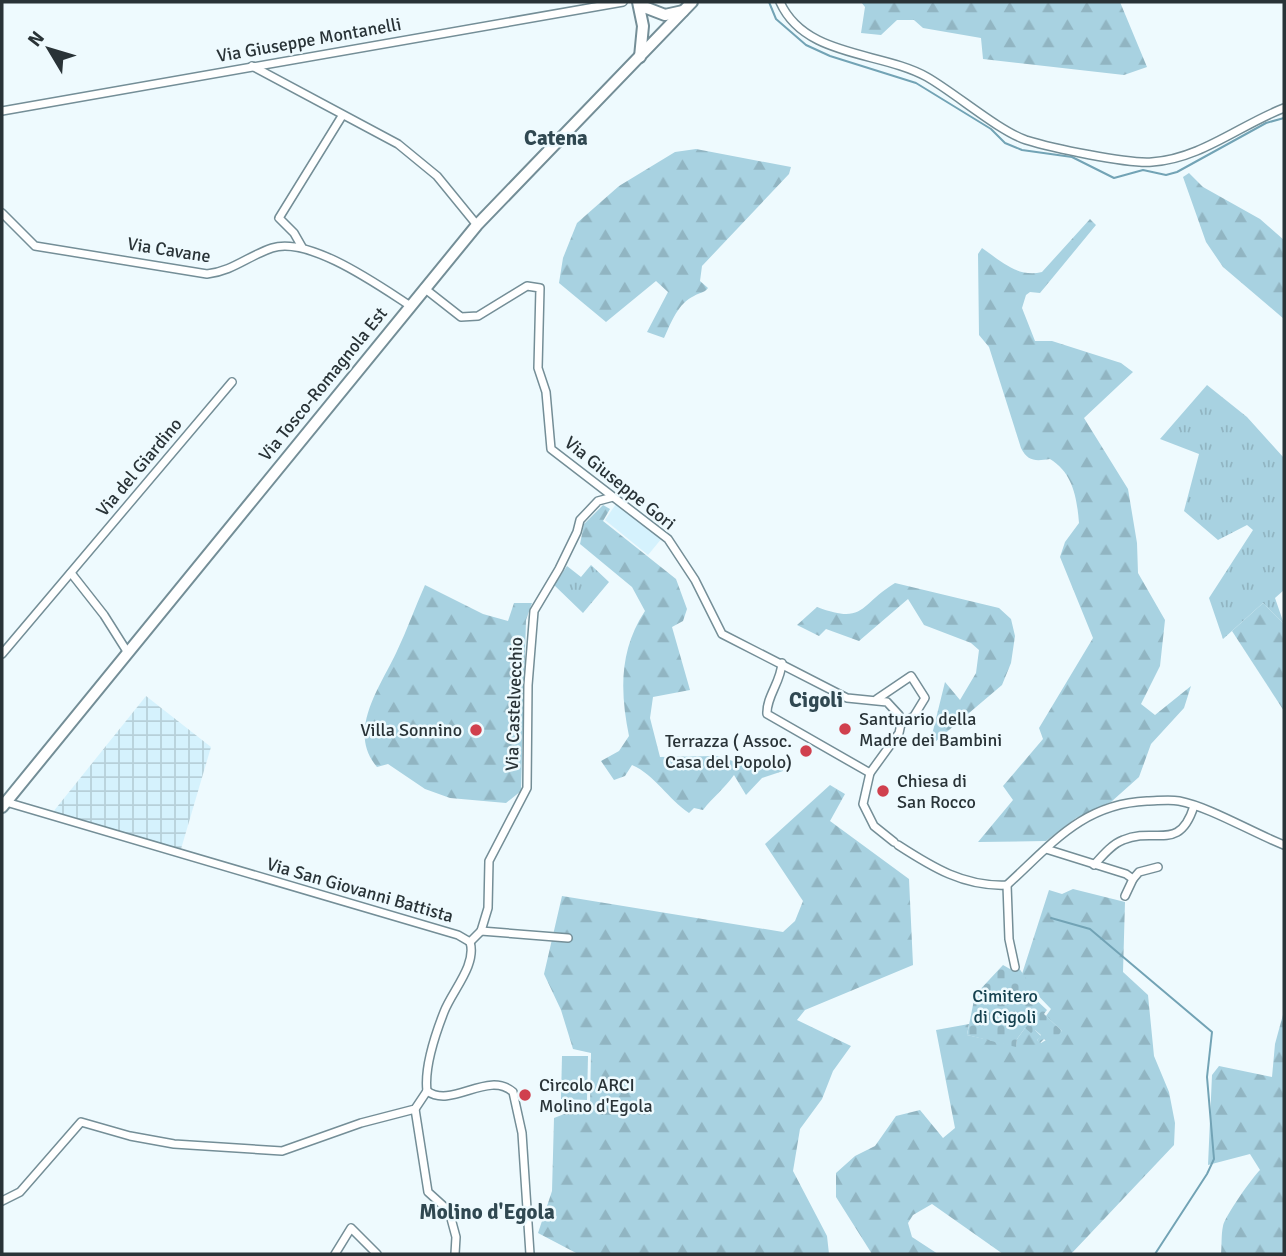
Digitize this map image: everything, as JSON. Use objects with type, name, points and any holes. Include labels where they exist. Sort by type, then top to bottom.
[{"type":"main road","name":"Via Tosco-Romagnola Est","points":[[4,805],[409,305],[477,225],[692,2]]},
{"type":"main road","points":[[638,3],[654,13],[666,15],[683,11]]},
{"type":"main road","points":[[638,3],[643,26],[640,57]]},
{"type":"main road","points":[[654,13],[663,33]]},
{"type":"main road","points":[[643,26],[663,33]]},
{"type":"street","name":"Via Giuseppe Montanelli","points":[[2,111],[623,2]]},
{"type":"street","points":[[780,2],[784,11],[804,30],[827,44],[925,76],[1024,139],[1084,153],[1151,163],[1187,156],[1284,108]]},
{"type":"street","points":[[251,66],[342,117],[398,144],[418,158],[477,225]]},
{"type":"street","points":[[302,248],[294,233],[279,218],[342,117]]},
{"type":"street","name":"Via Cavane","points":[[2,213],[36,246],[207,274],[227,272],[270,248],[302,248],[345,267],[409,305]]},
{"type":"street","name":"Via Giuseppe Gori","points":[[424,288],[461,317],[478,316],[527,286],[540,288],[538,368],[546,392],[551,449],[668,540],[695,580],[722,634],[782,663],[830,691],[847,698],[877,699]]},
{"type":"street","name":"Via del Giardino","points":[[2,654],[232,382]]},
{"type":"street","name":"Via Castelvecchio","points":[[481,931],[488,908],[489,861],[527,788],[528,685],[534,611],[565,557],[580,520],[598,501],[613,498]]},
{"type":"street","points":[[71,573],[104,615],[128,653]]},
{"type":"street","points":[[782,663],[776,691],[766,706],[767,714],[771,719],[870,773]]},
{"type":"street","points":[[901,724],[914,716],[925,698],[911,676],[877,699],[891,706],[901,724],[899,733],[870,773],[864,810],[874,825],[896,843],[957,879],[991,886],[1007,885],[1076,823],[1114,804],[1178,801],[1284,845]]},
{"type":"street","name":"Via San Giovanni Battista","points":[[4,805],[458,935],[470,942],[471,956],[444,1011],[433,1049],[426,1078],[427,1091]]},
{"type":"street","points":[[1094,865],[1124,839],[1176,834],[1185,828],[1194,806]]},
{"type":"street","points":[[1046,849],[1133,878]]},
{"type":"street","points":[[1125,896],[1133,878],[1139,872],[1158,867]]},
{"type":"street","points":[[1007,885],[1009,939],[1015,967]]},
{"type":"street","points":[[470,942],[481,931],[568,938]]},
{"type":"street","points":[[455,1254],[456,1237],[451,1216],[428,1192],[415,1110],[427,1091],[439,1097],[498,1085],[513,1092],[522,1133],[530,1254]]},
{"type":"street","points":[[2,1201],[20,1192],[80,1122],[174,1144],[282,1150],[360,1123],[415,1110]]},
{"type":"street","points":[[335,1254],[351,1228],[377,1254]]},
{"type":"shaded area","points":[[616,504],[662,538],[648,555],[605,520]]},
{"type":"shaded area","points":[[146,696],[211,747],[181,849],[53,812]]},
{"type":"green space","points":[[861,2],[1120,2],[1147,67],[1124,75],[983,59],[981,38],[923,28],[914,20],[897,20],[881,35],[861,33],[865,7]]},
{"type":"green space","points":[[696,149],[791,167],[789,174],[702,266],[700,281],[708,288],[684,303],[664,338],[647,332],[668,292],[656,281],[606,322],[559,283],[563,258],[577,223],[619,186],[675,152]]},
{"type":"green space","points":[[1189,173],[1203,187],[1260,219],[1284,240],[1284,319],[1223,267],[1206,242],[1183,177]]},
{"type":"green space","points":[[1090,219],[1096,225],[1040,293],[1030,292],[1026,295],[1022,308],[1035,341],[1052,341],[1121,363],[1133,372],[1084,418],[1128,489],[1137,543],[1138,573],[1165,620],[1160,666],[1141,704],[1155,715],[1191,686],[1184,708],[1151,744],[1139,777],[1111,802],[1076,818],[1046,841],[978,842],[1013,800],[1003,786],[1043,739],[1039,728],[1093,638],[1060,557],[1065,542],[1079,523],[1075,495],[1069,479],[1058,465],[1050,459],[1030,458],[1021,448],[989,347],[979,335],[978,254],[982,248],[1017,270],[1025,273],[1042,272]]},
{"type":"green space","points":[[1207,385],[1247,417],[1284,458],[1284,590],[1275,598],[1284,624],[1263,603],[1223,639],[1209,598],[1253,530],[1247,525],[1218,540],[1184,511],[1199,454],[1160,439]]},
{"type":"green space","points":[[603,505],[610,509],[603,521],[676,579],[687,609],[683,621],[672,627],[690,690],[653,697],[650,718],[660,757],[717,756],[758,769],[782,764],[783,771],[762,778],[746,795],[734,775],[703,810],[694,808],[689,813],[640,769],[632,765],[625,776],[614,780],[601,761],[619,751],[629,736],[623,687],[626,656],[636,626],[645,611],[632,587],[580,544],[584,524]]},
{"type":"green space","points":[[591,565],[609,582],[583,613],[554,585],[567,566],[581,577]]},
{"type":"green space","points":[[895,583],[999,608],[1011,619],[1015,636],[1011,663],[1002,685],[929,747],[945,682],[960,700],[976,673],[979,650],[971,643],[924,625],[908,599],[859,641],[826,629],[819,636],[797,625],[817,607],[844,614],[860,610]]},
{"type":"green space","points":[[425,585],[483,614],[508,621],[514,603],[532,603],[526,620],[521,791],[506,803],[450,798],[425,789],[388,764],[377,767],[368,753],[365,724],[369,709]]},
{"type":"green space","points":[[1263,603],[1284,624],[1284,711],[1232,631]]},
{"type":"green space","points":[[830,785],[845,794],[830,821],[909,879],[913,965],[805,1010],[797,1020],[851,1046],[833,1071],[822,1099],[800,1129],[793,1171],[827,1236],[829,1254],[578,1254],[538,1233],[552,1191],[554,1118],[590,1104],[591,1053],[573,1049],[561,1010],[544,974],[562,896],[783,932],[795,921],[803,901],[765,844]]},
{"type":"green space","points":[[1073,889],[1125,902],[1123,972],[1148,995],[1154,1056],[1169,1092],[1175,1123],[1174,1145],[1071,1254],[1003,1254],[932,1204],[913,1215],[908,1223],[912,1237],[938,1254],[872,1254],[836,1197],[836,1173],[855,1156],[875,1146],[896,1116],[920,1110],[943,1138],[955,1128],[936,1030],[969,1024],[967,1035],[1016,1046],[1017,1039],[1025,1028],[1035,1030],[1041,1036],[1037,1040],[1041,1043],[1062,1031],[1046,1016],[1051,1009],[1028,985],[1022,974],[1049,890],[1062,894]]},
{"type":"green space","name":"Cimitero di Cigoli","points":[[1003,965],[1010,969],[1019,968],[1037,995],[1035,999],[1047,1010],[1044,1014],[1062,1031],[1050,1044],[1044,1039],[1040,1043],[1037,1040],[1041,1035],[1035,1030],[1031,1033],[1025,1028],[1017,1039],[1016,1047],[967,1035],[975,995]]},
{"type":"green space","points":[[1284,1011],[1284,1254],[1221,1254],[1225,1221],[1260,1170],[1250,1154],[1208,1165],[1212,1075],[1219,1066],[1272,1077],[1275,1044]]},
{"type":"green space","points":[[562,1056],[588,1056],[587,1100],[561,1099]]},
{"type":"waterway","points":[[769,2],[776,19],[806,45],[830,56],[916,83],[991,129],[1005,143],[1022,150],[1072,157],[1114,178],[1143,170],[1166,175],[1177,172],[1266,123],[1284,118]]},
{"type":"waterway","points":[[1051,918],[1090,929],[1212,1032],[1207,1077],[1214,1159],[1155,1254]]},
{"type":"place","name":"Santuario della Madre dei Bambini","points":[[845,729]]},
{"type":"place","name":"Villa Sonnino","points":[[476,730]]},
{"type":"place","name":"Terrazza ( Assoc. Casa del Popolo)","points":[[806,751]]},
{"type":"place","name":"Chiesa di San Rocco","points":[[883,791]]},
{"type":"place","name":"Circolo ARCI Molino d'Egola","points":[[525,1095]]},
{"type":"district","name":"Catena","points":[[556,138]]},
{"type":"district","name":"Cigoli","points":[[816,700]]},
{"type":"district","name":"Molino d'Egola","points":[[487,1212]]}]
